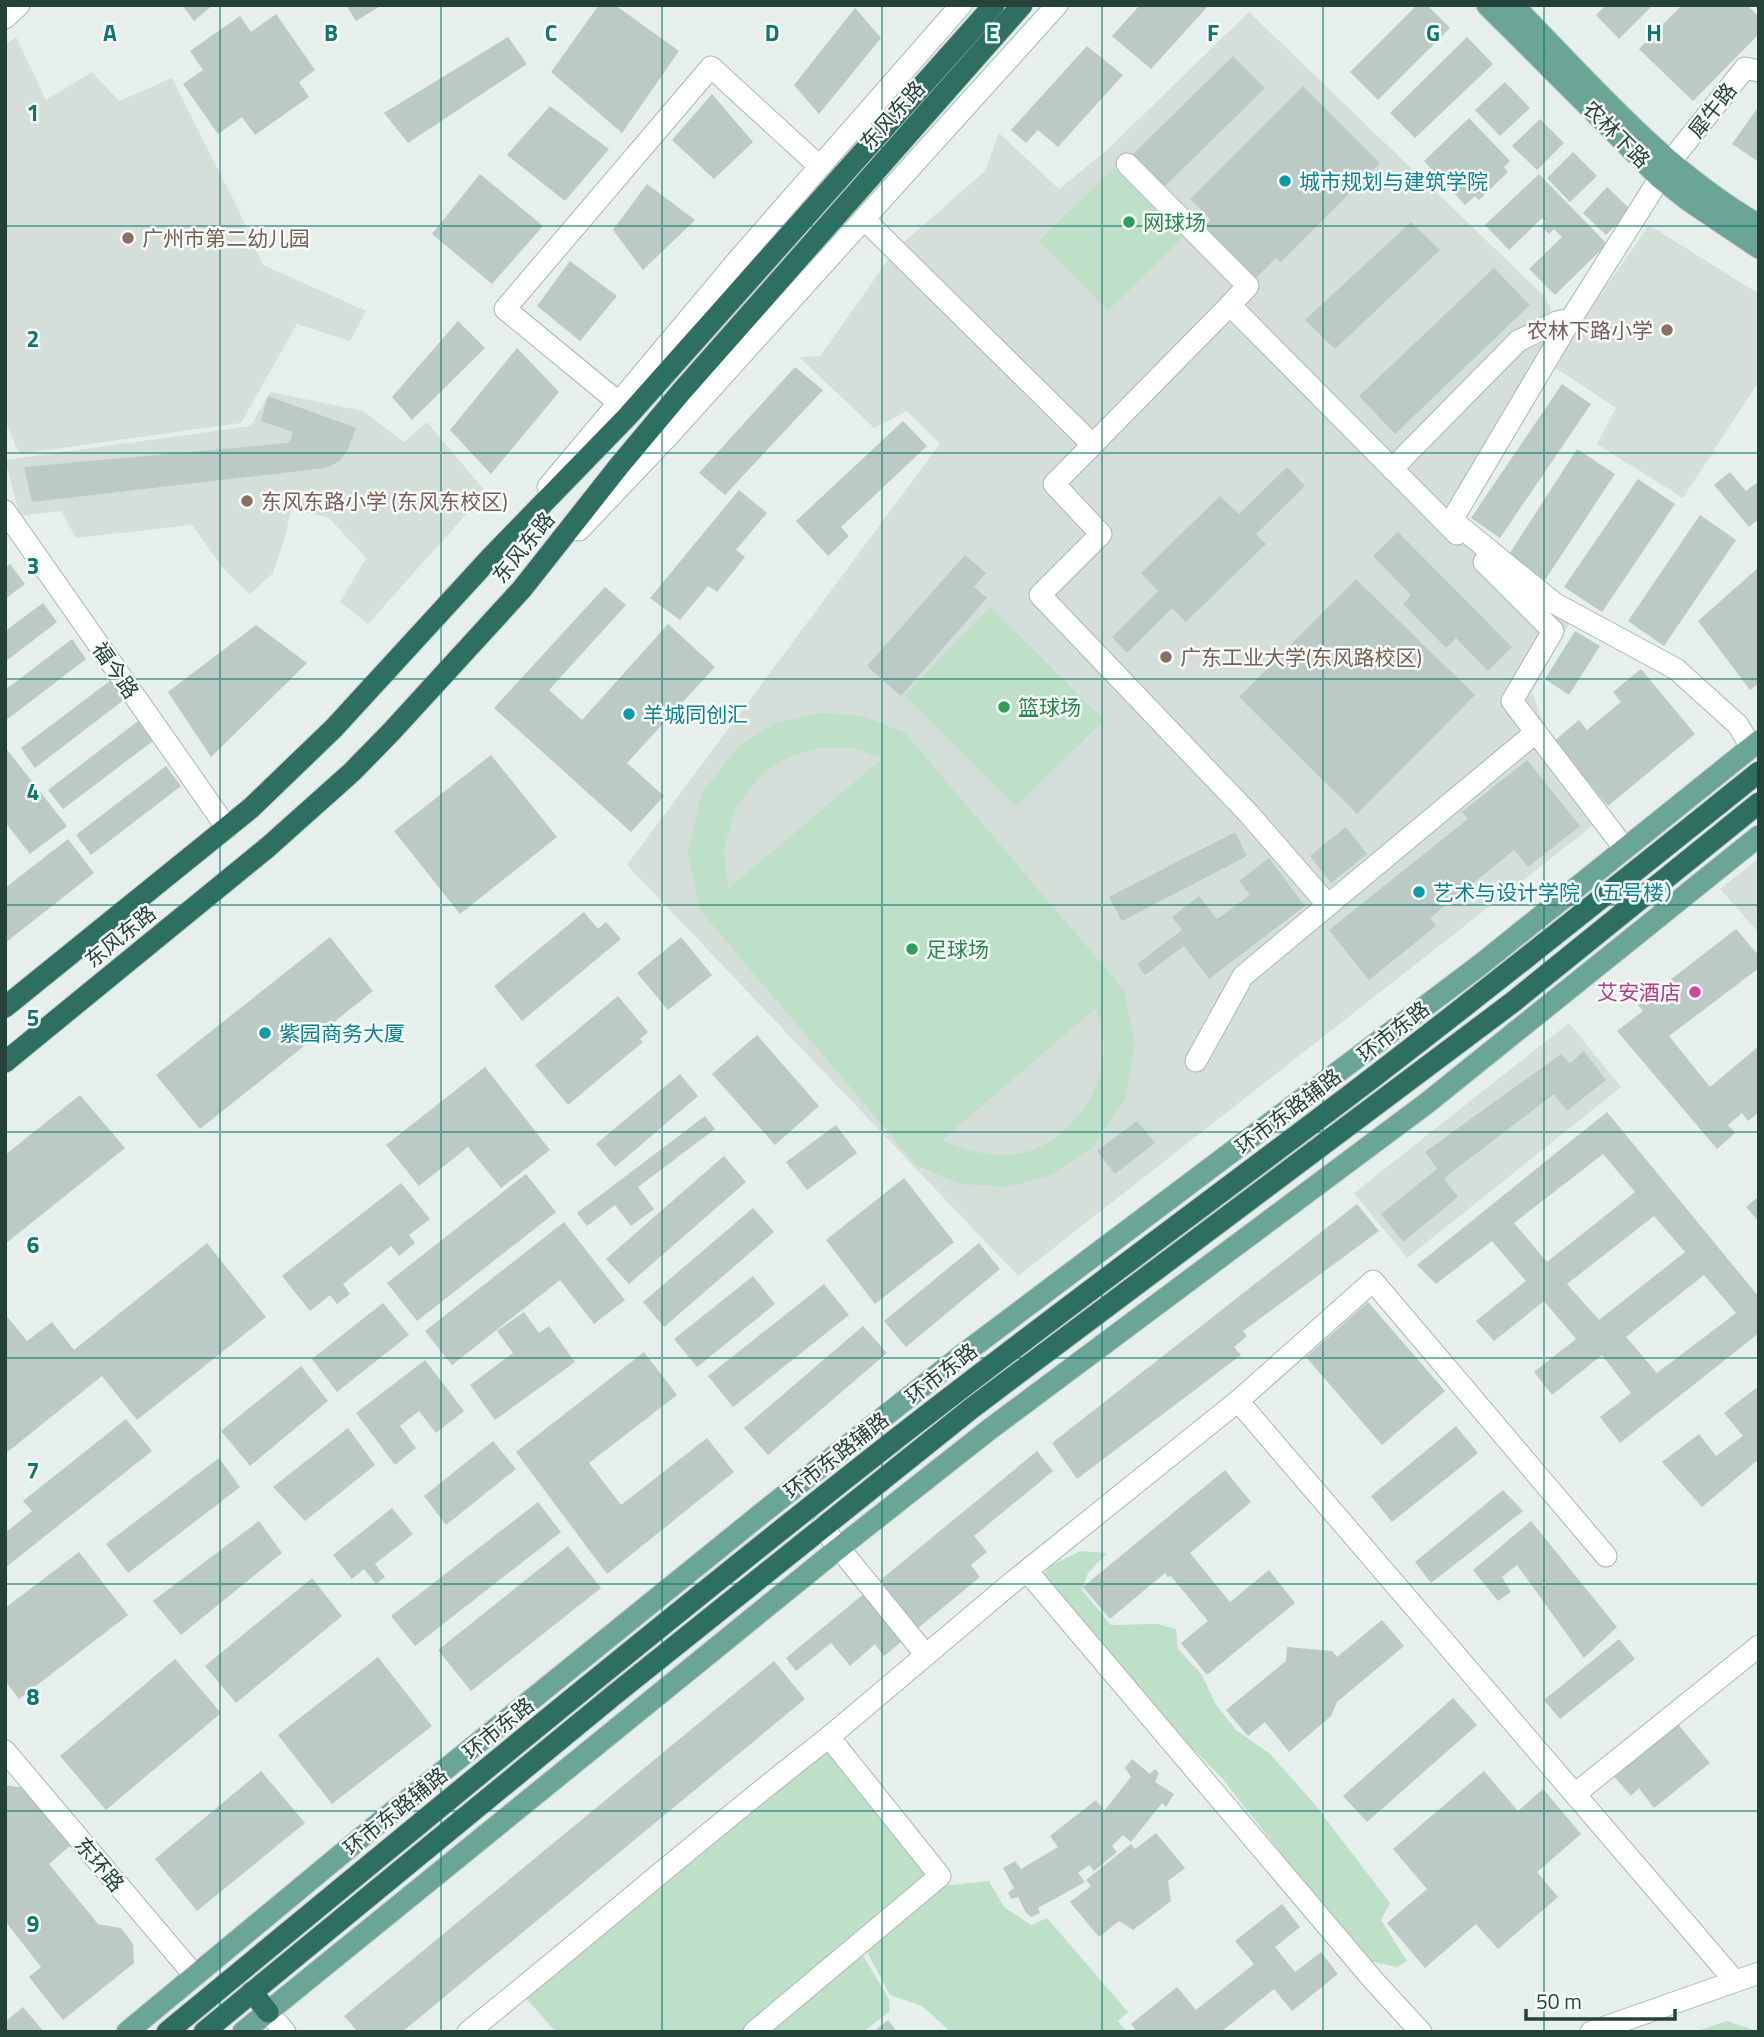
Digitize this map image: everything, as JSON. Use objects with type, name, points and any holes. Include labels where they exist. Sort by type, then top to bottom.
[{"type":"highway","name":"东风东路","points":[[5,1062],[310,811],[392,731],[522,589],[672,402],[945,76],[994,5]]},
{"type":"highway","name":"东风东路","points":[[5,1007],[227,828],[334,728],[490,558],[627,418],[945,76],[1022,5]]},
{"type":"highway","name":"环市东路","points":[[167,2032],[876,1455],[1073,1302],[1492,985],[1759,772]]},
{"type":"highway","points":[[204,2032],[822,1527],[1026,1366],[1502,1011],[1759,803]]},
{"type":"highway","points":[[252,1992],[268,2012]]},
{"type":"main road","name":"农林下路","points":[[1487,5],[1665,170],[1759,225]]},
{"type":"main road","name":"农林下路","points":[[1513,5],[1665,170],[1689,201],[1759,248]]},
{"type":"main road","name":"环市东路辅路","points":[[127,2032],[534,1698],[962,1355],[1391,1033],[1755,744]]},
{"type":"main road","points":[[243,2032],[839,1548],[990,1429],[1427,1103],[1759,836]]},
{"type":"street","points":[[5,18],[19,5]]},
{"type":"street","points":[[490,558],[618,402],[819,166],[961,5]]},
{"type":"street","points":[[522,589],[671,433],[1057,5]]},
{"type":"street","name":"犀牛路","points":[[1754,64],[1665,170],[1571,319],[1452,520],[1554,603],[1676,669],[1755,744]]},
{"type":"street","points":[[618,402],[505,309],[711,67],[819,166]]},
{"type":"street","points":[[1127,164],[1248,286],[1054,484],[1101,534],[1040,595],[1249,814],[1328,905]]},
{"type":"street","points":[[865,220],[1093,445]]},
{"type":"street","points":[[1230,305],[1553,631],[1512,701],[1625,849]]},
{"type":"street","points":[[1392,469],[1518,341],[1557,322],[1571,319]]},
{"type":"street","name":"福今路","points":[[5,511],[227,828]]},
{"type":"street","points":[[1196,1061],[1243,976],[1536,733]]},
{"type":"street","points":[[468,2032],[734,1810],[829,1737],[1027,1571],[1238,1401],[1373,1281],[1606,1556]]},
{"type":"street","points":[[1238,1401],[1734,1980]]},
{"type":"street","points":[[822,1527],[926,1654]]},
{"type":"street","points":[[1027,1571],[1374,1981],[1421,2032]]},
{"type":"street","points":[[1575,1794],[1759,1646]]},
{"type":"street","points":[[754,2032],[940,1875],[829,1737]]},
{"type":"street","name":"东环路","points":[[5,1751],[195,1976]]},
{"type":"street","points":[[1591,2032],[1759,1973]]},
{"type":"street","points":[[268,2012],[285,2032]]},
{"type":"shaded area","name":"广东工业大学(东风路校区)","points":[[1249,12],[1545,297],[1557,322],[1444,517],[1570,622],[1532,692],[1548,736],[1610,812],[1018,1276],[627,865],[940,444],[907,411],[874,428],[799,357],[820,356],[895,250],[985,171],[999,133],[1059,189],[1107,150]]},
{"type":"shaded area","name":"广州市第二幼儿园","points":[[16,37],[46,100],[92,72],[119,101],[172,78],[263,265],[366,311],[350,341],[297,324],[241,423],[19,454],[5,420],[5,45]]},
{"type":"shaded area","name":"农林下路小学","points":[[1649,225],[1759,294],[1759,381],[1683,498],[1597,444],[1616,408],[1551,365]]},
{"type":"shaded area","name":"东风东路小学 (东风东校区)","points":[[270,392],[363,411],[404,442],[427,422],[486,492],[368,624],[340,602],[366,558],[328,517],[291,510],[273,573],[250,594],[226,572],[192,525],[76,538],[61,511],[20,516],[5,460],[251,426]]},
{"type":"shaded area","points":[[1759,858],[1759,933],[1720,889]]},
{"type":"shaded area","points":[[1569,1023],[1621,1087],[1407,1258],[1354,1193]]},
{"type":"green space","points":[[1114,168],[1183,237],[1108,311],[1039,241]]},
{"type":"green space","name":"篮球场","points":[[990,607],[1104,720],[1016,806],[905,695]]},
{"type":"green space","name":"足球场","points":[[820,713],[864,716],[905,733],[1124,990],[1135,1045],[1125,1100],[1093,1147],[1054,1174],[1008,1187],[961,1184],[917,1166],[699,909],[688,851],[702,793],[738,747],[776,723]],"holes":[[[820,748],[852,748],[883,758],[728,889],[724,848],[736,807],[762,774],[789,757]],[[1096,1008],[1104,1040],[1101,1069],[1086,1105],[1059,1135],[1043,1145],[1005,1155],[972,1151],[942,1140]]]},
{"type":"green space","points":[[1081,1551],[1107,1553],[1088,1573],[1082,1590],[1111,1625],[1157,1624],[1176,1629],[1178,1649],[1202,1675],[1215,1703],[1236,1730],[1270,1754],[1312,1801],[1390,1903],[1381,1920],[1407,1961],[1397,1967],[1364,1960],[1222,1778],[1135,1691],[1043,1575],[1050,1566]]},
{"type":"green space","points":[[824,1748],[929,1875],[740,2032],[556,2032],[524,1996]]},
{"type":"green space","points":[[989,1881],[1004,1907],[1031,1925],[1047,1918],[1128,2012],[1118,2021],[1127,2032],[951,2032],[922,2006],[890,1995],[866,1950],[942,1886]]},
{"type":"green space","points":[[861,1952],[889,1999],[890,2011],[863,2032],[764,2032]]},
{"type":"green space","points":[[1727,2021],[1759,2032],[1695,2032]]},
{"type":"building","points":[[182,5],[213,5],[194,21]]},
{"type":"building","points":[[346,5],[382,5],[356,21]]},
{"type":"building","points":[[599,5],[615,5],[679,51],[622,133],[551,72]]},
{"type":"building","points":[[1140,5],[1209,5],[1151,69],[1112,36]]},
{"type":"building","points":[[1417,5],[1427,5],[1450,28],[1378,100],[1350,72]]},
{"type":"building","points":[[1606,5],[1653,5],[1619,39],[1596,15]]},
{"type":"building","points":[[1682,5],[1747,5],[1759,17],[1759,34],[1693,101],[1639,49]]},
{"type":"building","points":[[855,8],[881,38],[819,114],[794,85]]},
{"type":"building","points":[[276,14],[315,70],[299,82],[309,97],[255,135],[242,117],[218,134],[183,84],[203,70],[190,51],[240,16],[251,32]]},
{"type":"building","points":[[508,37],[527,64],[408,143],[384,113]]},
{"type":"building","points":[[1467,37],[1493,64],[1415,138],[1390,113]]},
{"type":"building","points":[[1087,46],[1123,75],[1058,147],[1038,130],[1026,143],[1011,130]]},
{"type":"building","points":[[1233,56],[1265,88],[1160,191],[1128,159]]},
{"type":"building","points":[[1505,82],[1530,108],[1500,136],[1475,110]]},
{"type":"building","name":"城市规划与建筑学院","points":[[1303,86],[1380,163],[1280,263],[1276,258],[1254,280],[1202,228],[1211,220],[1190,199]]},
{"type":"building","points":[[712,94],[753,142],[714,179],[672,140]]},
{"type":"building","points":[[550,106],[609,149],[565,201],[507,155]]},
{"type":"building","points":[[1759,106],[1759,162],[1732,144]]},
{"type":"building","points":[[1469,118],[1510,161],[1504,167],[1508,172],[1479,200],[1475,196],[1465,205],[1424,161]]},
{"type":"building","points":[[1540,119],[1564,143],[1537,170],[1512,146]]},
{"type":"building","points":[[1573,152],[1597,176],[1570,202],[1547,178]]},
{"type":"building","points":[[480,174],[543,226],[492,284],[432,234]]},
{"type":"building","points":[[1539,174],[1607,244],[1555,295],[1529,269],[1562,237],[1554,229],[1549,234],[1541,226],[1546,222],[1542,218],[1509,250],[1485,225]]},
{"type":"building","points":[[647,184],[695,220],[643,270],[613,230]]},
{"type":"building","points":[[1607,187],[1631,210],[1606,235],[1583,213]]},
{"type":"building","points":[[1411,222],[1440,250],[1335,349],[1305,320]]},
{"type":"building","points":[[570,261],[617,296],[580,341],[537,306]]},
{"type":"building","points":[[1494,268],[1530,305],[1395,434],[1359,396]]},
{"type":"building","points":[[458,321],[485,348],[412,420],[392,397]]},
{"type":"building","points":[[517,348],[559,392],[491,474],[450,430]]},
{"type":"building","points":[[795,367],[823,390],[725,495],[699,473]]},
{"type":"building","points":[[1562,384],[1591,404],[1500,538],[1471,518]]},
{"type":"building","points":[[268,396],[356,428],[340,461],[325,468],[32,502],[24,467],[289,443],[293,432],[261,421]]},
{"type":"building","points":[[903,421],[927,446],[841,527],[849,536],[828,556],[796,521]]},
{"type":"building","points":[[1577,449],[1615,474],[1545,580],[1508,556]]},
{"type":"building","points":[[1287,467],[1305,486],[1256,534],[1266,544],[1186,622],[1172,608],[1127,653],[1112,637],[1158,591],[1141,573],[1220,496],[1239,514]]},
{"type":"building","points":[[1730,472],[1746,491],[1759,481],[1759,519],[1749,527],[1714,485]]},
{"type":"building","points":[[1638,479],[1675,504],[1602,612],[1564,587]]},
{"type":"building","points":[[739,490],[767,513],[736,550],[745,557],[717,592],[708,586],[680,620],[650,598]]},
{"type":"building","points":[[1700,515],[1736,540],[1664,646],[1628,621]]},
{"type":"building","points":[[1398,532],[1512,647],[1488,671],[1456,638],[1446,648],[1403,604],[1411,595],[1373,556]]},
{"type":"building","points":[[965,555],[986,573],[974,587],[987,598],[901,696],[867,666]]},
{"type":"building","points":[[10,564],[25,584],[5,599],[5,568]]},
{"type":"building","points":[[1759,567],[1759,683],[1750,690],[1698,621]]},
{"type":"building","points":[[1356,579],[1475,695],[1357,814],[1239,697]]},
{"type":"building","name":"羊城同创汇","points":[[605,587],[626,605],[549,690],[582,720],[668,624],[715,667],[627,763],[664,796],[631,832],[494,708]]},
{"type":"building","points":[[43,603],[57,622],[5,662],[5,631]]},
{"type":"building","points":[[256,625],[307,663],[211,757],[168,692]]},
{"type":"building","points":[[1575,631],[1600,646],[1569,695],[1545,679]]},
{"type":"building","points":[[72,639],[86,659],[5,721],[5,690]]},
{"type":"building","points":[[1641,669],[1695,734],[1608,806],[1554,741],[1579,720],[1587,730],[1621,702],[1613,692]]},
{"type":"building","points":[[111,680],[125,699],[35,768],[21,748]]},
{"type":"building","points":[[138,721],[153,741],[63,809],[48,790]]},
{"type":"building","points":[[5,747],[67,826],[30,854],[5,822]]},
{"type":"building","points":[[491,755],[557,837],[460,914],[394,831]]},
{"type":"building","name":"艺术与设计学院（五号楼）","points":[[1527,760],[1580,826],[1528,867],[1514,850],[1430,918],[1436,926],[1369,980],[1329,930],[1468,819],[1462,812]]},
{"type":"building","points":[[166,766],[181,786],[91,855],[76,835]]},
{"type":"building","points":[[1346,827],[1367,854],[1331,883],[1310,856]]},
{"type":"building","points":[[1235,832],[1247,856],[1122,921],[1109,897]]},
{"type":"building","points":[[68,839],[94,873],[5,943],[5,888]]},
{"type":"building","points":[[1269,858],[1305,906],[1209,979],[1184,946],[1145,975],[1137,964],[1182,930],[1172,917],[1199,896],[1217,919],[1250,895],[1239,881]]},
{"type":"building","points":[[584,912],[598,929],[606,922],[621,939],[522,1021],[494,986]]},
{"type":"building","points":[[1736,929],[1759,956],[1759,968],[1669,1036],[1710,1087],[1759,1046],[1759,1112],[1748,1121],[1742,1113],[1728,1125],[1735,1133],[1717,1149],[1617,1031],[1643,1011],[1638,1005]]},
{"type":"building","name":"紫园商务大厦","points":[[330,937],[373,991],[200,1129],[156,1075]]},
{"type":"building","points":[[681,937],[712,975],[668,1010],[637,973]]},
{"type":"building","points":[[618,996],[648,1032],[640,1039],[643,1042],[568,1105],[535,1065]]},
{"type":"building","points":[[757,1035],[819,1106],[775,1145],[712,1074]]},
{"type":"building","points":[[1584,1051],[1606,1080],[1567,1111],[1554,1094],[1444,1178],[1458,1197],[1403,1242],[1381,1214],[1437,1169],[1425,1152],[1561,1054],[1570,1063]]},
{"type":"building","points":[[485,1067],[550,1150],[501,1188],[468,1147],[419,1186],[386,1145]]},
{"type":"building","points":[[680,1074],[698,1096],[615,1167],[596,1144]]},
{"type":"building","points":[[80,1095],[125,1148],[5,1244],[5,1155]]},
{"type":"building","points":[[1607,1112],[1759,1297],[1759,1333],[1620,1443],[1600,1417],[1631,1393],[1602,1355],[1552,1395],[1534,1372],[1576,1339],[1544,1301],[1494,1341],[1476,1321],[1526,1281],[1492,1241],[1436,1284],[1417,1265]],"holes":[[[1603,1154],[1635,1192],[1547,1262],[1514,1223]],[[1654,1216],[1685,1252],[1599,1320],[1567,1284]],[[1704,1275],[1736,1313],[1657,1373],[1626,1337]]]},
{"type":"building","points":[[705,1116],[715,1129],[638,1187],[654,1209],[631,1226],[615,1205],[587,1226],[577,1213]]},
{"type":"building","points":[[1137,1121],[1155,1143],[1115,1174],[1097,1151]]},
{"type":"building","points":[[836,1125],[857,1153],[807,1190],[786,1162]]},
{"type":"building","points":[[724,1156],[746,1182],[629,1284],[606,1259]]},
{"type":"building","points":[[526,1174],[556,1212],[417,1321],[387,1283]]},
{"type":"building","points":[[904,1178],[954,1242],[875,1304],[826,1240]]},
{"type":"building","points":[[401,1183],[430,1219],[409,1235],[415,1243],[399,1256],[391,1246],[343,1284],[350,1294],[337,1304],[330,1295],[310,1311],[282,1276]]},
{"type":"building","points":[[1759,1196],[1759,1222],[1746,1207]]},
{"type":"building","points":[[1357,1204],[1379,1231],[1243,1331],[1247,1336],[1234,1347],[1241,1355],[1077,1479],[1052,1443]]},
{"type":"building","points":[[753,1208],[774,1232],[664,1327],[643,1302]]},
{"type":"building","points":[[564,1222],[625,1300],[594,1324],[560,1280],[452,1365],[425,1331]]},
{"type":"building","points":[[207,1243],[266,1317],[137,1420],[102,1376],[5,1454],[5,1314],[27,1341],[52,1322],[74,1350]]},
{"type":"building","points":[[979,1243],[1000,1269],[906,1347],[884,1321]]},
{"type":"building","points":[[753,1276],[775,1304],[697,1367],[674,1339]]},
{"type":"building","points":[[824,1284],[849,1315],[733,1407],[708,1376]]},
{"type":"building","points":[[1368,1302],[1445,1391],[1382,1445],[1306,1357]]},
{"type":"building","points":[[383,1303],[409,1335],[337,1392],[312,1359]]},
{"type":"building","points":[[524,1312],[539,1333],[549,1326],[575,1362],[495,1420],[470,1385],[513,1353],[497,1331]]},
{"type":"building","points":[[863,1326],[887,1353],[768,1455],[744,1428]]},
{"type":"building","points":[[644,1352],[677,1395],[589,1463],[621,1505],[707,1438],[734,1472],[607,1574],[516,1452]]},
{"type":"building","points":[[425,1360],[464,1411],[436,1433],[419,1411],[400,1426],[416,1448],[395,1465],[356,1413]]},
{"type":"building","points":[[301,1366],[328,1401],[250,1466],[221,1431]]},
{"type":"building","points":[[1756,1388],[1759,1392],[1759,1459],[1702,1507],[1662,1462],[1699,1434],[1716,1456],[1743,1436],[1724,1413]]},
{"type":"building","points":[[126,1419],[152,1451],[5,1568],[5,1533],[32,1511],[23,1501]]},
{"type":"building","points":[[1456,1426],[1478,1453],[1392,1522],[1371,1496]]},
{"type":"building","points":[[348,1428],[375,1465],[305,1521],[273,1487]]},
{"type":"building","points":[[493,1441],[516,1469],[446,1525],[424,1496]]},
{"type":"building","points":[[1037,1451],[1053,1471],[974,1536],[987,1552],[971,1565],[980,1577],[884,1656],[875,1644],[850,1666],[831,1643],[796,1671],[786,1658]]},
{"type":"building","points":[[219,1458],[240,1487],[128,1573],[106,1544]]},
{"type":"building","points":[[1225,1470],[1251,1502],[1190,1553],[1230,1602],[1269,1570],[1295,1603],[1207,1675],[1181,1643],[1208,1621],[1170,1575],[1168,1578],[1165,1573],[1110,1619],[1083,1587]]},
{"type":"building","points":[[1503,1490],[1523,1511],[1431,1583],[1415,1562]]},
{"type":"building","points":[[538,1502],[561,1532],[415,1646],[391,1616]]},
{"type":"building","points":[[392,1508],[413,1534],[375,1564],[385,1577],[376,1584],[364,1569],[352,1579],[333,1555]]},
{"type":"building","points":[[259,1521],[282,1553],[181,1635],[153,1601]]},
{"type":"building","points":[[1531,1521],[1617,1627],[1584,1658],[1517,1565],[1502,1577],[1511,1592],[1498,1601],[1473,1570]]},
{"type":"building","points":[[568,1546],[601,1588],[471,1691],[438,1650]]},
{"type":"building","points":[[79,1552],[128,1615],[19,1699],[5,1681],[5,1608]]},
{"type":"building","points":[[312,1578],[342,1616],[236,1703],[205,1666]]},
{"type":"building","points":[[1382,1620],[1404,1646],[1337,1702],[1331,1716],[1289,1752],[1265,1722],[1248,1736],[1226,1710],[1286,1661],[1287,1647],[1332,1651],[1337,1657]]},
{"type":"building","points":[[1619,1639],[1635,1659],[1560,1719],[1544,1700]]},
{"type":"building","points":[[378,1657],[432,1726],[332,1804],[278,1735]]},
{"type":"building","points":[[175,1659],[221,1713],[106,1810],[60,1756]]},
{"type":"building","points":[[774,1661],[805,1699],[402,2032],[358,2032],[344,2016]]},
{"type":"building","points":[[1453,1698],[1477,1725],[1367,1822],[1343,1796]]},
{"type":"building","points":[[1677,1723],[1710,1763],[1654,1808],[1639,1788],[1631,1796],[1613,1775]]},
{"type":"building","points":[[1132,1759],[1150,1774],[1155,1769],[1159,1773],[1155,1782],[1174,1794],[1166,1807],[1162,1803],[1131,1842],[1123,1835],[1112,1846],[1117,1852],[1094,1871],[1089,1865],[1078,1873],[1085,1882],[1038,1908],[1040,1913],[1031,1917],[1018,1897],[1011,1899],[1008,1893],[1014,1888],[1003,1868],[1015,1861],[1021,1869],[1058,1847],[1050,1836],[1096,1800],[1104,1811],[1131,1777],[1125,1768]]},
{"type":"building","points":[[261,1771],[305,1823],[197,1911],[155,1859]]},
{"type":"building","points":[[1484,1771],[1518,1811],[1543,1789],[1581,1834],[1537,1872],[1558,1897],[1498,1949],[1476,1924],[1425,1968],[1387,1923],[1427,1889],[1393,1849]]},
{"type":"building","points":[[5,1785],[25,1788],[71,1845],[49,1864],[98,1924],[121,1928],[133,1944],[134,1963],[63,2020],[29,1977],[41,1967],[5,1921]]},
{"type":"building","points":[[1156,1833],[1185,1868],[1168,1881],[1171,1901],[1133,1930],[1119,1921],[1099,1937],[1070,1902],[1091,1886],[1086,1880],[1131,1844],[1135,1849]]},
{"type":"building","points":[[1282,1904],[1300,1927],[1275,1947],[1295,1972],[1321,1952],[1338,1974],[1292,2011],[1274,1989],[1221,2032],[1137,2032],[1131,2024],[1177,1987],[1196,2010],[1254,1964],[1235,1941]]},
{"type":"building","points":[[23,2007],[44,2032],[5,2032],[5,2022]]},
{"type":"building","points":[[888,2020],[897,2032],[873,2032]]},
{"type":"place","name":"城市规划与建筑学院","points":[[1285,181]]},
{"type":"place","name":"网球场","points":[[1129,222]]},
{"type":"place","name":"广州市第二幼儿园","points":[[128,238]]},
{"type":"place","name":"农林下路小学","points":[[1667,330]]},
{"type":"place","name":"东风东路小学 (东风东校区)","points":[[247,501]]},
{"type":"place","name":"广东工业大学(东风路校区)","points":[[1166,657]]},
{"type":"place","name":"篮球场","points":[[1004,707]]},
{"type":"place","name":"羊城同创汇","points":[[629,714]]},
{"type":"place","name":"艺术与设计学院（五号楼）","points":[[1419,892]]},
{"type":"place","name":"足球场","points":[[912,949]]},
{"type":"place","name":"艾安酒店","points":[[1695,992]]},
{"type":"place","name":"紫园商务大厦","points":[[265,1033]]}]
